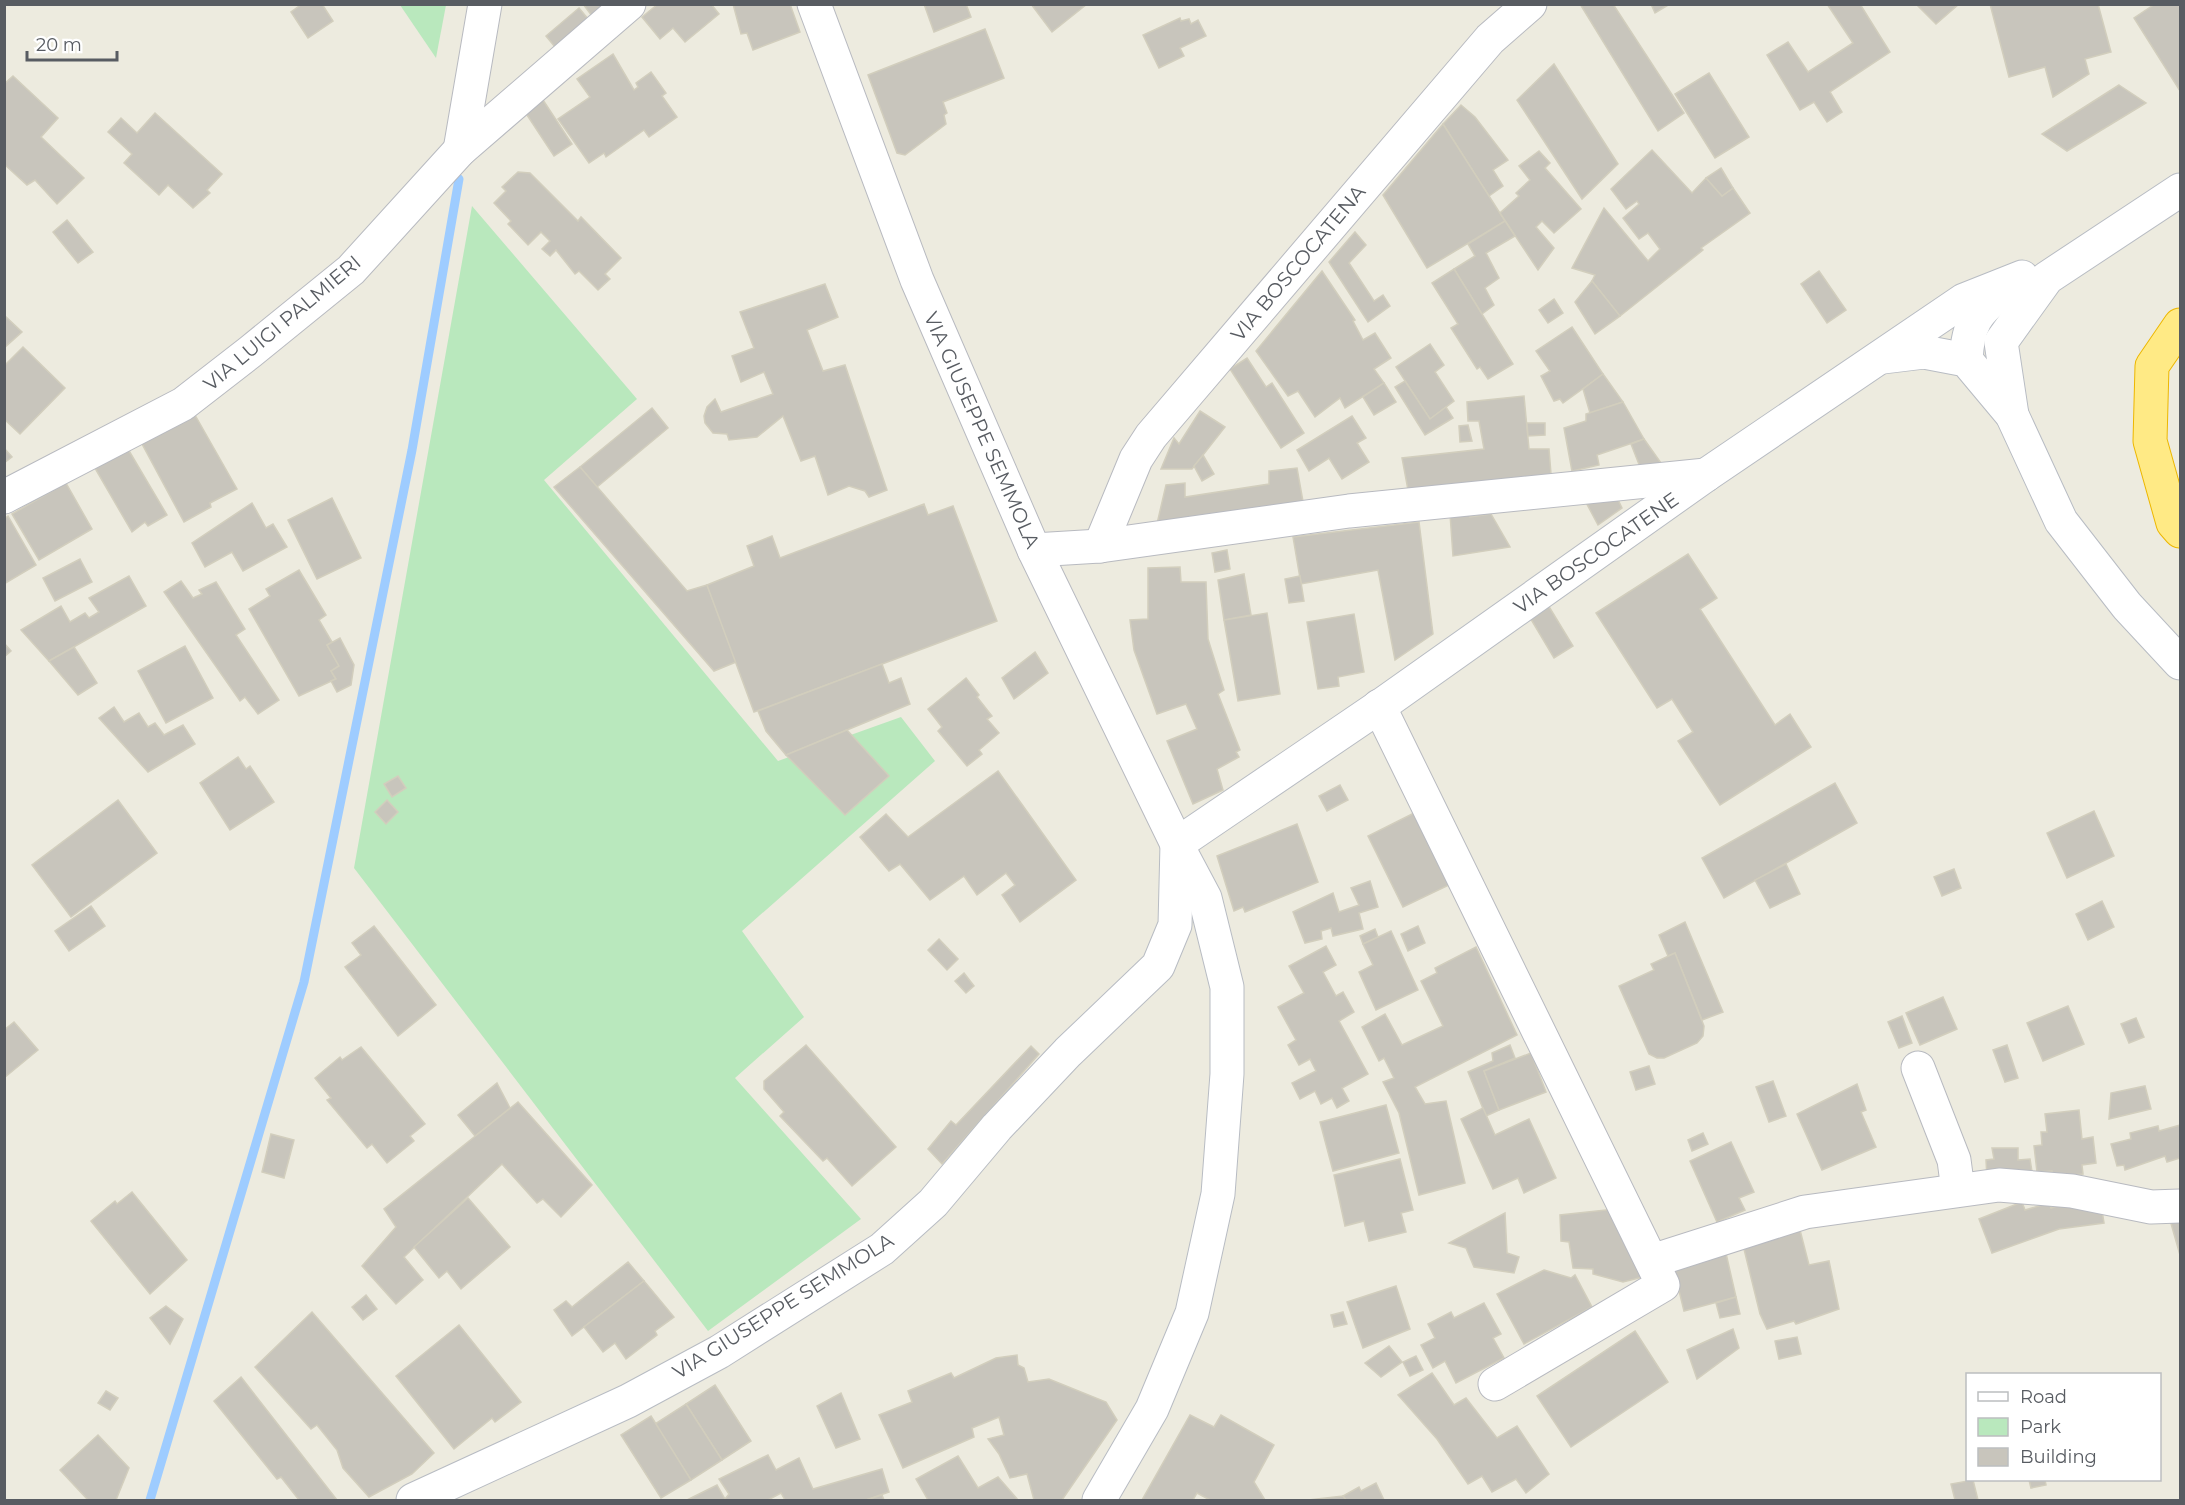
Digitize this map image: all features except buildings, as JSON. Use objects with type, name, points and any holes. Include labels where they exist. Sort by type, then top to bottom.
[{"type":"highway","points":[[2181,325],[2152,366],[2150,441],[2173,523],[2181,531]]},
{"type":"street","points":[[460,150],[485,4]]},
{"type":"street","name":"VIA LUIGI PALMIERI","points":[[4,497],[183,404],[351,270],[460,150],[629,4]]},
{"type":"street","name":"VIA GIUSEPPE SEMMOLA","points":[[814,4],[917,280],[1034,550],[1205,898],[1227,987],[1227,1074],[1218,1194],[1192,1313],[1152,1409],[1099,1500]]},
{"type":"street","name":"VIA BOSCOCATENA","points":[[1100,546],[1136,459],[1151,436],[1490,39],[1530,4]]},
{"type":"street","name":"VIA BOSCOCATENE","points":[[2035,277],[2181,172]]},
{"type":"street","name":"VIA BOSCOCATENE","points":[[1177,844],[1379,706],[1706,475],[1881,357],[1974,303],[2035,277],[2181,190]]},
{"type":"street","points":[[2012,415],[2001,342],[2035,277]]},
{"type":"street","points":[[1966,360],[1968,332],[1974,303]]},
{"type":"street","points":[[1881,357],[1924,352],[1966,360],[2012,415],[2061,521],[2127,606],[2178,659]]},
{"type":"street","points":[[1034,550],[1100,546],[1349,511],[1706,475]]},
{"type":"street","points":[[1379,706],[1663,1285],[1495,1384]]},
{"type":"street","name":"VIA GIUSEPPE SEMMOLA","points":[[413,1500],[628,1401],[719,1352],[882,1249],[933,1203],[997,1126],[1068,1052],[1158,966],[1175,925],[1177,844]]},
{"type":"street","points":[[1918,1068],[1954,1160],[1958,1190]]},
{"type":"street","points":[[1652,1261],[1805,1212],[1999,1185],[2072,1191],[2151,1207],[2181,1206]]},
{"type":"green space","points":[[400,5],[446,5],[436,58]]},
{"type":"green space","points":[[472,206],[637,399],[544,480],[778,761],[901,717],[935,761],[742,931],[804,1017],[735,1078],[861,1219],[708,1331],[354,868]]},
{"type":"waterway","points":[[150,1500],[304,982],[412,450],[459,179]]}]
